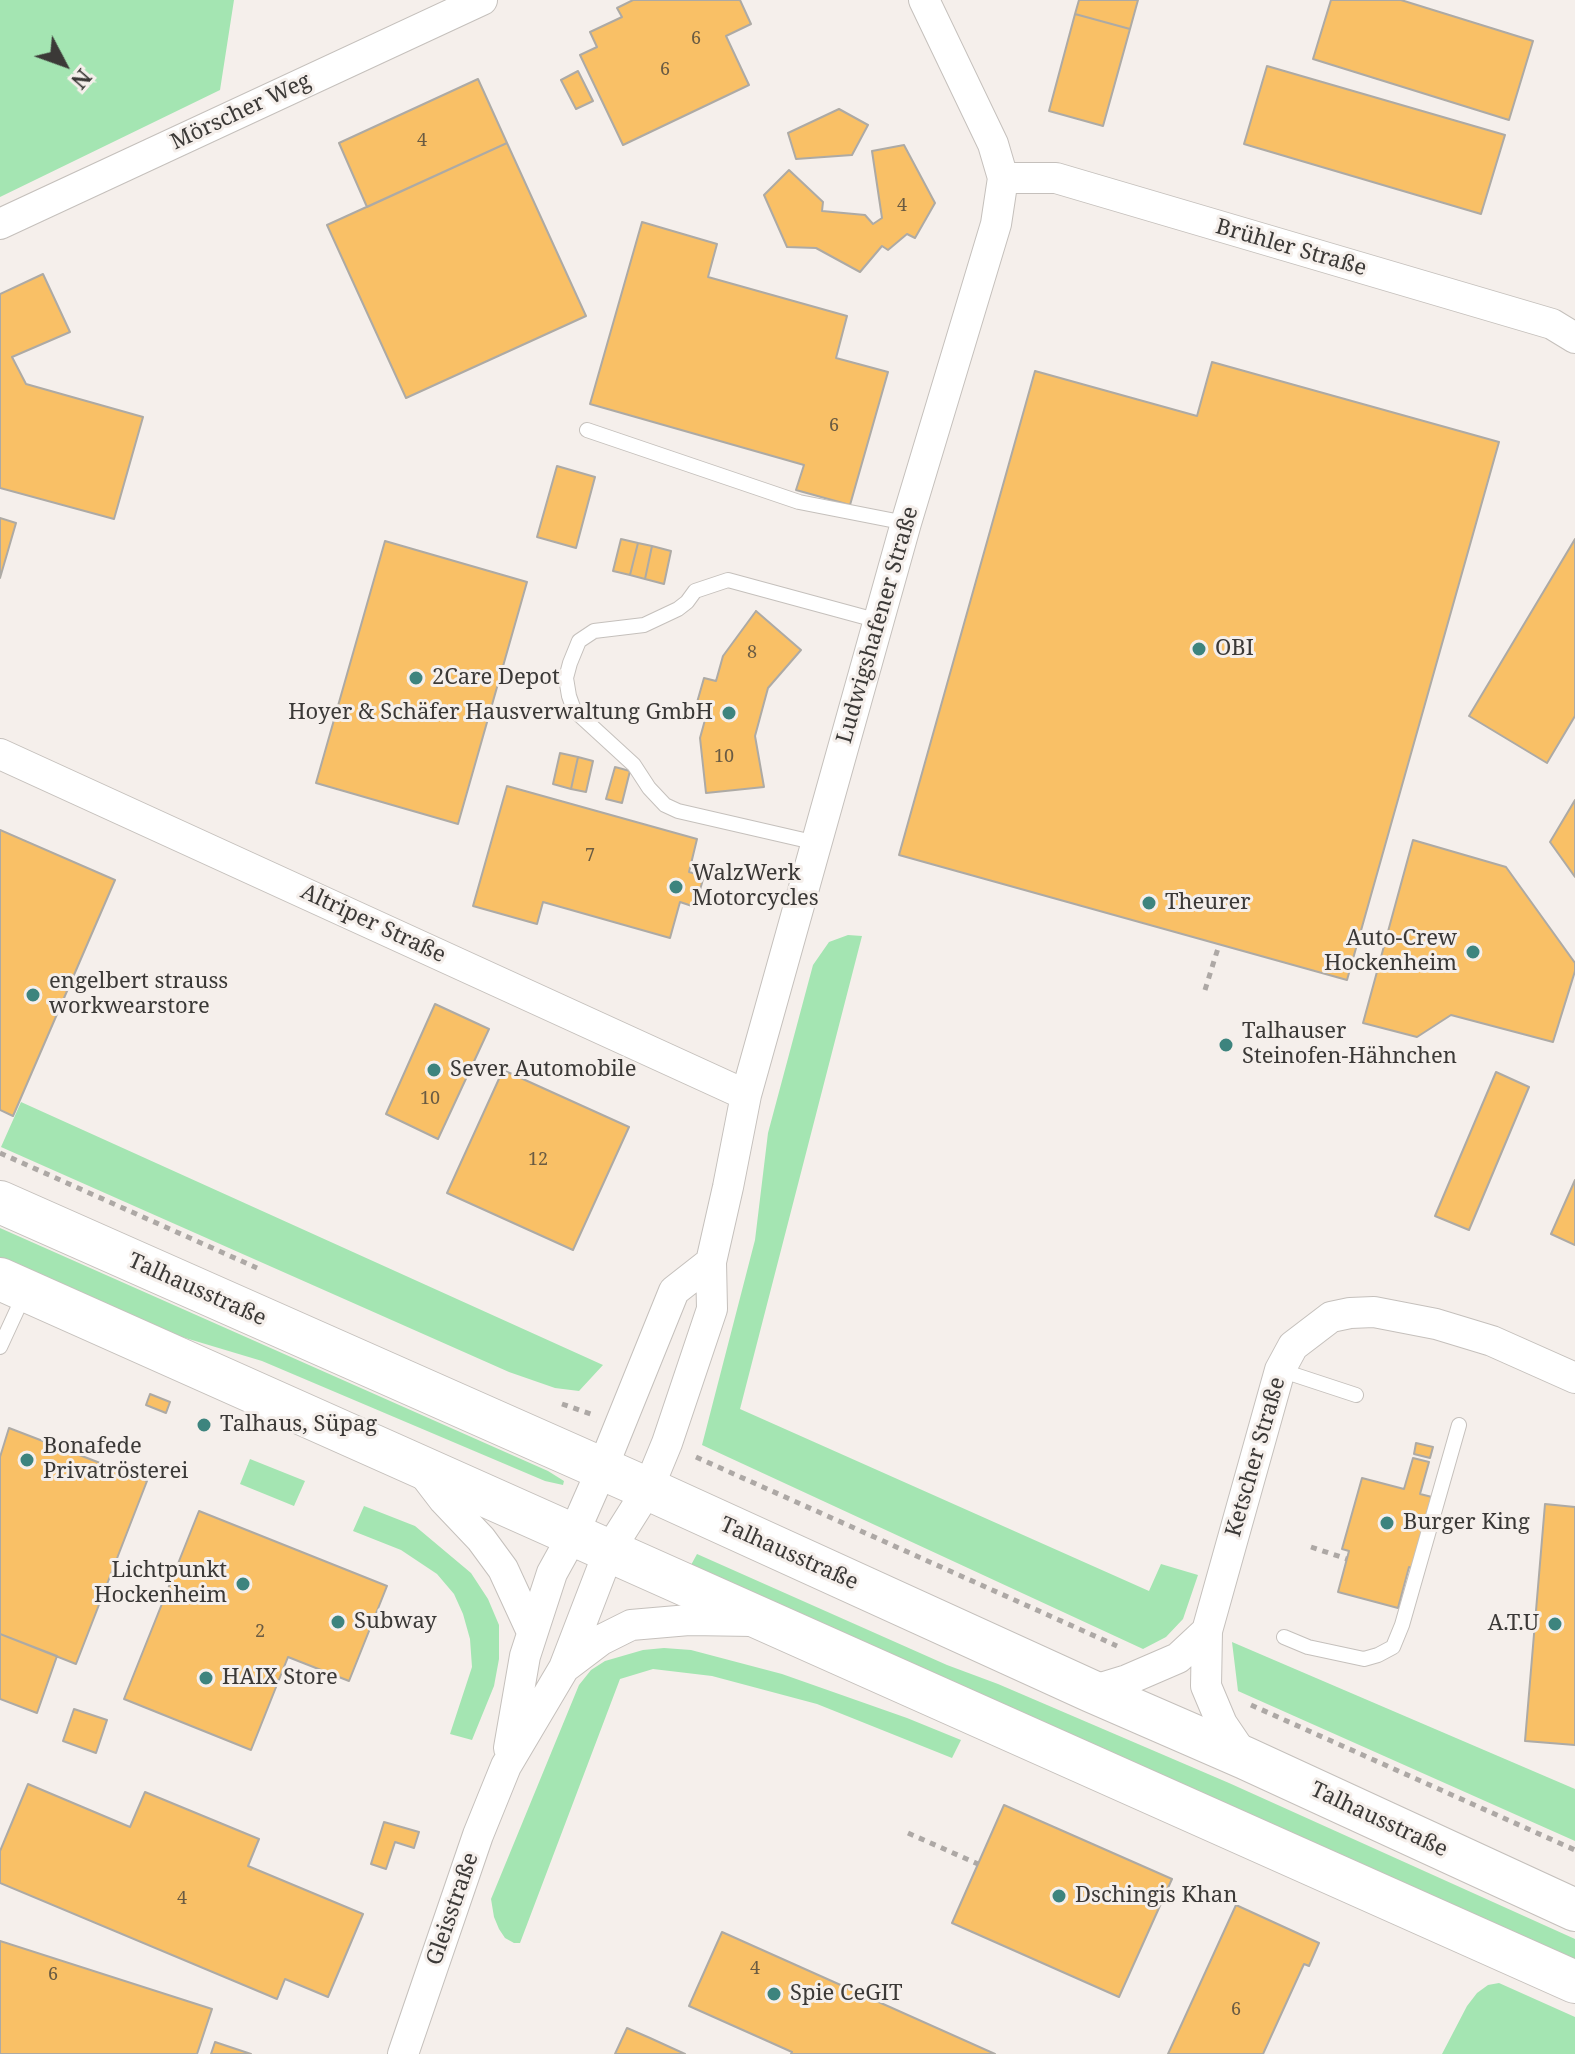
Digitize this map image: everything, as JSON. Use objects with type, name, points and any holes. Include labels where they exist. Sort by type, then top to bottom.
[{"type":"main road","name":"Talhausstraße","points":[[0,1202],[648,1489],[1575,1910]]},
{"type":"main road","points":[[13,1285],[1575,1982]]},
{"type":"street","name":"Mörscher Weg","points":[[0,224],[482,0]]},
{"type":"street","name":"Ludwigshafener Straße","points":[[591,1543],[648,1489],[667,1443],[712,1309],[711,1262],[746,1095],[906,523],[996,224],[1003,178],[993,144],[924,0]]},
{"type":"street","name":"Brühler Straße","points":[[1003,178],[1056,178],[1552,324],[1575,338]]},
{"type":"street","name":"Altriper Straße","points":[[0,754],[746,1095]]},
{"type":"street","points":[[591,1543],[602,1469],[674,1291],[711,1262]]},
{"type":"street","name":"Ketscher Straße","points":[[1245,1758],[1222,1724],[1206,1686],[1207,1631],[1280,1370],[1293,1346],[1331,1317],[1374,1312],[1436,1324],[1492,1341],[1575,1378]]},
{"type":"street","points":[[418,1466],[503,1569],[532,1632]]},
{"type":"street","name":"Gleisstraße","points":[[506,1766],[525,1656],[552,1573],[591,1543]]},
{"type":"street","name":"Gleisstraße","points":[[403,2054],[478,1835],[506,1766],[564,1668],[591,1543]]},
{"type":"street","points":[[564,1668],[601,1640],[631,1625],[689,1620],[769,1622]]},
{"type":"street","points":[[1091,1691],[1127,1680],[1178,1658],[1207,1631]]},
{"type":"lane","points":[[587,430],[799,502],[906,523]]},
{"type":"lane","points":[[817,843],[678,811],[665,805],[634,765],[574,710],[566,678],[570,663],[579,641],[594,631],[644,625],[678,609],[695,591],[728,580],[879,621]]},
{"type":"lane","points":[[0,1347],[13,1285]]},
{"type":"lane","points":[[1280,1370],[1356,1395]]},
{"type":"lane","points":[[1284,1637],[1308,1647],[1364,1659],[1393,1647],[1459,1425]]},
{"type":"path","points":[[1205,990],[1219,945]]},
{"type":"path","points":[[0,1153],[266,1272]]},
{"type":"path","points":[[555,1401],[620,1424]]},
{"type":"path","points":[[667,1443],[1160,1665]]},
{"type":"path","points":[[1311,1547],[1347,1559]]},
{"type":"path","points":[[1206,1686],[1575,1850]]},
{"type":"path","points":[[908,1833],[978,1864]]},
{"type":"green space","points":[[0,0],[234,0],[220,90],[0,197]]},
{"type":"green space","points":[[848,935],[862,936],[740,1409],[1149,1591],[1161,1564],[1198,1575],[1183,1619],[1166,1637],[1143,1649],[702,1445],[755,1240],[768,1133],[813,965],[829,942]]},
{"type":"green space","points":[[21,1102],[603,1365],[579,1391],[555,1388],[509,1372],[1,1147]]},
{"type":"green space","points":[[0,1228],[548,1471],[564,1481],[563,1485],[545,1481],[262,1361],[122,1319],[0,1266]]},
{"type":"green space","points":[[250,1459],[305,1481],[294,1506],[240,1484]]},
{"type":"green space","points":[[364,1506],[415,1526],[471,1573],[488,1599],[499,1625],[499,1659],[494,1686],[472,1740],[450,1734],[472,1667],[470,1639],[454,1594],[437,1574],[401,1550],[353,1531]]},
{"type":"green space","points":[[697,1554],[947,1665],[1229,1783],[1575,1939],[1575,1963],[691,1565]]},
{"type":"green space","points":[[1232,1642],[1575,1789],[1575,1841],[1238,1691]]},
{"type":"green space","points":[[643,1650],[691,1650],[782,1674],[961,1740],[952,1758],[817,1704],[712,1676],[653,1669],[620,1679],[520,1943],[514,1943],[505,1938],[499,1929],[491,1899],[579,1685],[591,1670],[605,1661]]},
{"type":"green space","points":[[1499,1983],[1575,2017],[1575,2054],[1442,2054],[1477,1993],[1488,1985]]},
{"type":"building","points":[[633,0],[740,0],[751,24],[726,36],[749,85],[623,145],[580,55],[597,47],[590,32],[622,17],[617,8]]},
{"type":"building","points":[[1079,0],[1138,0],[1130,29],[1075,14]]},
{"type":"building","points":[[1331,0],[1401,0],[1533,41],[1509,120],[1313,59]]},
{"type":"building","points":[[1075,14],[1130,29],[1103,126],[1049,111]]},
{"type":"building","points":[[1267,66],[1505,135],[1481,214],[1244,144]]},
{"type":"building","points":[[578,71],[593,101],[576,109],[561,80]]},
{"type":"building","points":[[478,79],[507,143],[367,207],[339,143]]},
{"type":"building","points":[[839,109],[868,125],[852,155],[796,159],[788,133]]},
{"type":"building","points":[[507,143],[586,316],[406,398],[327,225]]},
{"type":"building","points":[[904,145],[935,203],[915,238],[907,234],[888,250],[882,246],[860,272],[816,248],[787,247],[764,195],[789,170],[823,202],[822,211],[865,215],[873,224],[882,218],[872,151]]},
{"type":"building","points":[[642,222],[717,244],[708,277],[847,316],[836,358],[888,372],[850,505],[796,490],[804,465],[590,404]]},
{"type":"building","points":[[43,274],[70,332],[12,357],[26,384],[143,417],[114,519],[0,488],[0,294]]},
{"type":"building","name":"OBI","points":[[1212,362],[1499,442],[1347,980],[899,855],[1035,371],[1197,416]]},
{"type":"building","points":[[557,466],[595,477],[576,548],[537,537]]},
{"type":"building","points":[[0,518],[16,523],[0,578]]},
{"type":"building","points":[[621,539],[638,543],[630,575],[613,571]]},
{"type":"building","points":[[1575,539],[1575,716],[1547,763],[1469,716]]},
{"type":"building","points":[[385,541],[527,582],[458,824],[316,783]]},
{"type":"building","points":[[638,543],[652,546],[645,579],[630,575]]},
{"type":"building","points":[[652,546],[671,551],[664,584],[645,579]]},
{"type":"building","points":[[756,611],[801,650],[768,688],[755,736],[764,787],[706,793],[700,738],[708,709],[696,706],[704,678],[716,681],[723,656]]},
{"type":"building","points":[[560,753],[578,757],[571,789],[553,784]]},
{"type":"building","points":[[578,757],[593,761],[586,792],[571,789]]},
{"type":"building","points":[[615,767],[630,771],[622,803],[606,799]]},
{"type":"building","points":[[507,786],[697,839],[689,872],[704,876],[695,907],[680,902],[670,938],[543,902],[537,924],[473,906]]},
{"type":"building","points":[[1575,800],[1575,877],[1550,842]]},
{"type":"building","name":"engelbert strauss workwearstore","points":[[0,830],[115,880],[13,1116],[0,1110]]},
{"type":"building","points":[[1413,840],[1506,867],[1575,963],[1553,1042],[1451,1015],[1417,1037],[1363,1023]]},
{"type":"building","points":[[435,1004],[489,1029],[438,1139],[386,1114]]},
{"type":"building","points":[[503,1070],[629,1127],[573,1250],[447,1193]]},
{"type":"building","points":[[1496,1072],[1529,1087],[1469,1230],[1435,1216]]},
{"type":"building","points":[[1575,1180],[1575,1245],[1551,1234]]},
{"type":"building","points":[[150,1394],[170,1402],[166,1413],[146,1405]]},
{"type":"building","points":[[9,1428],[147,1481],[76,1664],[0,1634],[0,1457]]},
{"type":"building","points":[[1416,1443],[1433,1447],[1430,1458],[1414,1454]]},
{"type":"building","name":"Burger King","points":[[1413,1458],[1429,1462],[1420,1494],[1432,1497],[1398,1608],[1338,1592],[1349,1551],[1342,1549],[1362,1478],[1404,1489]]},
{"type":"building","name":"A.T.U","points":[[1545,1504],[1575,1507],[1575,1745],[1525,1741]]},
{"type":"building","points":[[199,1511],[387,1586],[349,1681],[288,1657],[251,1750],[124,1699]]},
{"type":"building","points":[[0,1634],[57,1656],[37,1713],[0,1699]]},
{"type":"building","points":[[74,1709],[107,1720],[96,1753],[63,1741]]},
{"type":"building","points":[[28,1784],[130,1827],[145,1792],[259,1839],[248,1866],[363,1914],[328,1997],[285,1979],[277,1999],[0,1883],[0,1851]]},
{"type":"building","points":[[1004,1805],[1172,1879],[1119,1997],[952,1923]]},
{"type":"building","points":[[384,1822],[419,1832],[414,1848],[395,1842],[386,1869],[371,1864]]},
{"type":"building","points":[[1236,1905],[1319,1943],[1309,1966],[1304,1964],[1263,2054],[1168,2054]]},
{"type":"building","points":[[722,1932],[995,2054],[791,2054],[689,2006]]},
{"type":"building","points":[[0,1941],[212,2009],[197,2054],[0,2054]]},
{"type":"building","points":[[627,2028],[650,2038],[685,2054],[615,2054]]},
{"type":"building","points":[[215,2042],[251,2054],[211,2054]]},
{"type":"place","name":"OBI","points":[[1199,649]]},
{"type":"place","name":"2Care Depot","points":[[416,678]]},
{"type":"place","name":"Hoyer & Schäfer Hausverwaltung GmbH","points":[[729,713]]},
{"type":"place","name":"WalzWerk Motorcycles","points":[[676,887]]},
{"type":"place","name":"Theurer","points":[[1149,903]]},
{"type":"place","name":"Auto-Crew Hockenheim","points":[[1473,952]]},
{"type":"place","name":"engelbert strauss workwearstore","points":[[33,995]]},
{"type":"place","name":"Talhauser Steinofen-Hähnchen","points":[[1226,1045]]},
{"type":"place","name":"Sever Automobile","points":[[434,1070]]},
{"type":"place","name":"Talhaus, Süpag","points":[[204,1425]]},
{"type":"place","name":"Bonafede Privatrösterei","points":[[27,1460]]},
{"type":"place","name":"Burger King","points":[[1387,1523]]},
{"type":"place","name":"Lichtpunkt Hockenheim","points":[[243,1584]]},
{"type":"place","name":"Subway","points":[[338,1622]]},
{"type":"place","name":"A.T.U","points":[[1555,1624]]},
{"type":"place","name":"HAIX Store","points":[[206,1678]]},
{"type":"place","name":"Dschingis Khan","points":[[1059,1896]]},
{"type":"place","name":"Spie CeGIT","points":[[774,1994]]}]
